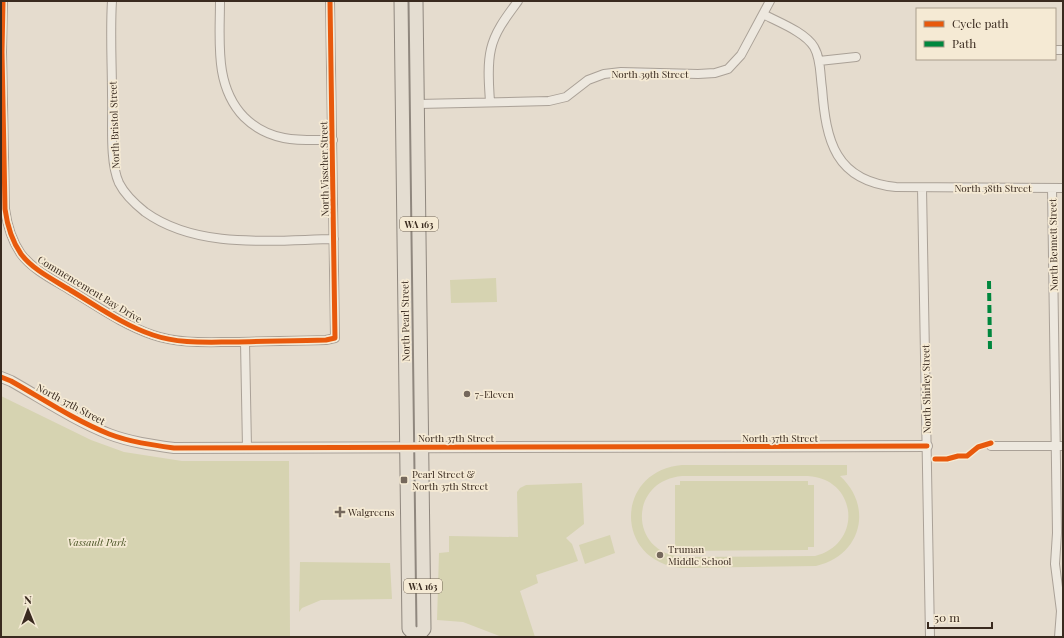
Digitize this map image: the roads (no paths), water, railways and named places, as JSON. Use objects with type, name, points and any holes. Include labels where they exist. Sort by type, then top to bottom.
[{"type":"main road","name":"North Pearl Street","points":[[401,1],[409,629],[417,637],[424,629],[416,1]]},
{"type":"street","name":"Commencement Bay Drive","points":[[3,1],[2,52],[5,209],[6,220],[21,254],[37,268],[120,320],[155,336],[190,342],[326,340],[335,338]]},
{"type":"street","name":"North Bristol Street","points":[[112,1],[113,135],[115,169],[119,183],[136,205],[167,225],[209,238],[235,240],[334,239]]},
{"type":"street","points":[[220,1],[221,62],[225,87],[234,105],[248,121],[271,134],[285,138],[332,140]]},
{"type":"street","name":"North Visscher Street","points":[[330,1],[335,338]]},
{"type":"street","points":[[490,102],[489,68],[491,48],[500,27],[518,1]]},
{"type":"street","name":"North 39th Street","points":[[418,104],[549,101],[562,99],[570,95],[588,80],[604,74],[621,72],[698,74],[722,71],[728,69],[741,55],[770,1]]},
{"type":"street","name":"North 38th Street","points":[[764,14],[805,37],[814,46],[819,61],[826,128],[833,147],[850,172],[873,184],[896,187],[1063,188]]},
{"type":"street","points":[[819,61],[856,56]]},
{"type":"street","name":"North Shirley Street","points":[[922,188],[930,637]]},
{"type":"street","name":"North Bennett Street","points":[[1052,188],[1059,446],[1055,564],[1061,611],[1059,637]]},
{"type":"street","points":[[245,342],[247,448]]},
{"type":"street","name":"North 37th Street","points":[[1,377],[18,385],[81,422],[110,434],[144,444],[174,448],[927,446]]},
{"type":"street","points":[[991,446],[1059,446]]},
{"type":"place","name":"7-Eleven","points":[[467,394]]},
{"type":"place","name":"Pearl Street & North 37th Street","points":[[404,480]]},
{"type":"place","name":"Walgreens","points":[[340,512]]},
{"type":"place","name":"Truman Middle School","points":[[660,555]]},
{"type":"park label","name":"Vassault Park","points":[[97,542]]}]
